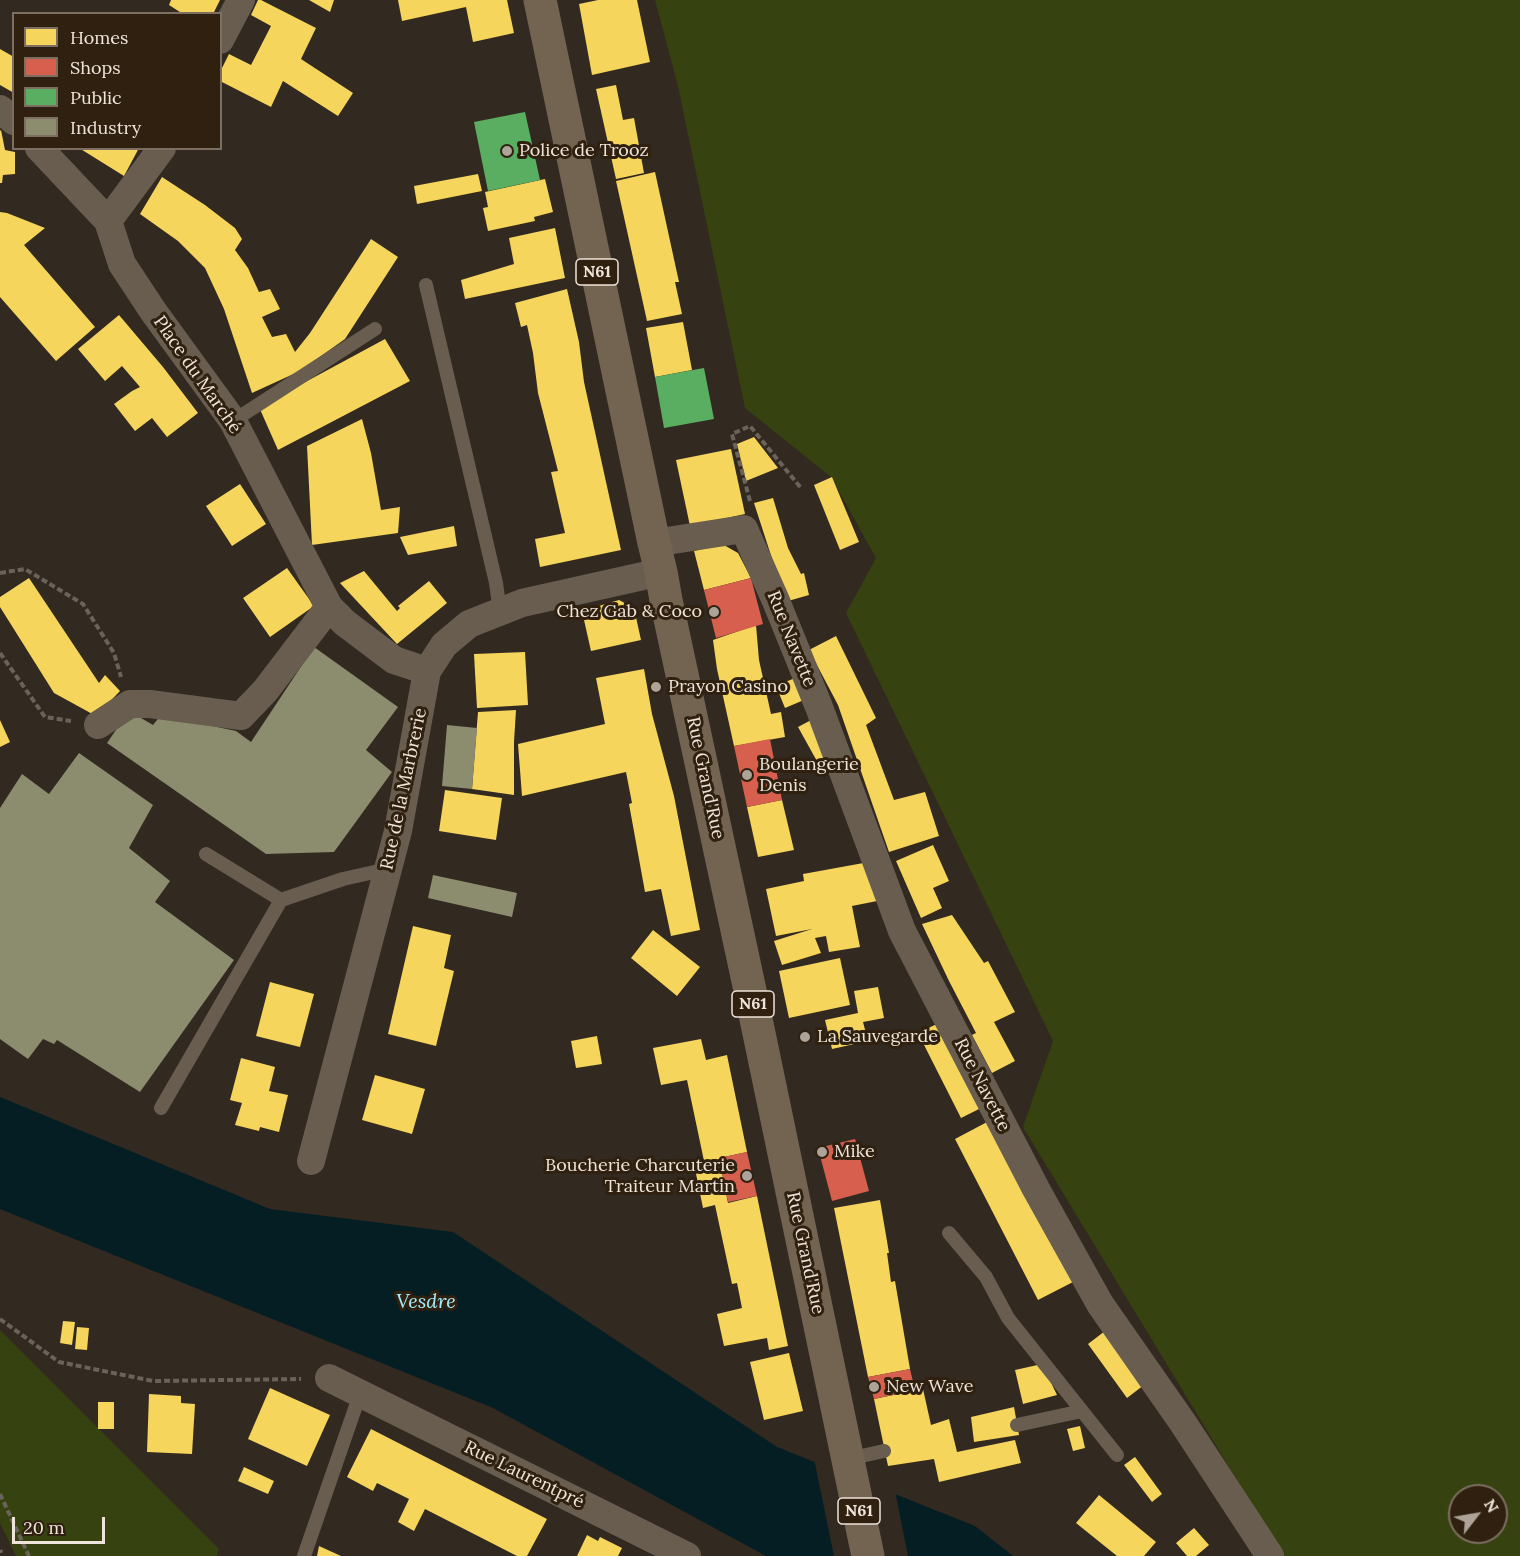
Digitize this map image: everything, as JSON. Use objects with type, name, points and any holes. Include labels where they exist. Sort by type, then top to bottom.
[{"type":"main road","name":"Rue Grand'Rue","points":[[540,0],[752,995],[868,1556]]},
{"type":"street","points":[[222,36],[241,0]]},
{"type":"street","points":[[0,109],[12,119]]},
{"type":"street","name":"Place du Marché","points":[[41,150],[108,221],[122,264],[153,312],[233,421],[329,607],[345,623],[394,660],[427,671]]},
{"type":"street","points":[[108,221],[161,150]]},
{"type":"street","points":[[658,558],[744,529]]},
{"type":"street","name":"Rue Navette","points":[[744,529],[819,707],[902,931],[1036,1189],[1100,1304],[1183,1423],[1270,1556]]},
{"type":"street","name":"Rue de la Marbrerie","points":[[311,1161],[398,831],[427,671],[444,645],[469,624],[522,603],[658,558]]},
{"type":"street","points":[[98,725],[130,704],[150,704],[241,716],[265,691],[329,607]]},
{"type":"street","name":"Rue Laurentpré","points":[[329,1378],[687,1556]]},
{"type":"lane","points":[[426,285],[496,583],[500,612]]},
{"type":"lane","points":[[233,421],[375,329]]},
{"type":"lane","points":[[206,854],[281,900]]},
{"type":"lane","points":[[161,1108],[281,900],[343,879],[388,869]]},
{"type":"lane","points":[[949,1233],[986,1276],[1008,1318],[1117,1455]]},
{"type":"lane","points":[[304,1556],[360,1394]]},
{"type":"lane","points":[[1017,1425],[1082,1411]]},
{"type":"lane","points":[[849,1462],[884,1451]]},
{"type":"path","points":[[744,529],[754,519],[732,434],[750,426],[801,488]]},
{"type":"path","points":[[0,573],[25,569],[83,604],[114,653],[130,704]]},
{"type":"path","points":[[0,653],[45,717],[98,725]]},
{"type":"path","points":[[0,1319],[59,1362],[153,1381],[329,1378]]},
{"type":"path","points":[[0,1494],[29,1556]]},
{"type":"green space","points":[[655,0],[1520,0],[1520,1556],[1283,1556],[1023,1127],[1053,1041],[846,613],[876,558],[831,477],[745,408],[678,86]]},
{"type":"green space","points":[[0,1330],[219,1549],[217,1556],[16,1556],[0,1523]]},
{"type":"water","name":"Vesdre","points":[[0,1097],[270,1209],[453,1232],[777,1447],[975,1526],[1013,1556],[766,1556],[493,1408],[0,1209]]},
{"type":"pier","points":[[814,1459],[895,1491],[908,1556],[834,1556]]},
{"type":"building: Homes","points":[[171,0],[220,0],[214,12],[180,12],[169,5]]},
{"type":"building: Homes","points":[[258,0],[261,0],[316,28],[301,59],[353,93],[338,116],[283,81],[271,107],[222,82],[222,68],[229,54],[251,65],[271,26],[251,15]]},
{"type":"building: Homes","points":[[309,0],[334,0],[330,12]]},
{"type":"building: Homes","points":[[398,0],[507,0],[514,33],[473,42],[466,7],[402,21]]},
{"type":"building: Homes","points":[[598,0],[637,0],[650,62],[592,75],[579,4]]},
{"type":"building: Homes","points":[[0,49],[12,56],[12,92],[0,85]]},
{"type":"building: Homes","points":[[616,85],[623,120],[634,118],[644,173],[616,179],[596,89]]},
{"type":"building: Homes","points":[[0,131],[5,150],[15,152],[15,174],[3,175],[2,183],[0,183]]},
{"type":"building: Homes","points":[[82,150],[138,150],[124,176]]},
{"type":"building: Homes","points":[[655,172],[679,282],[675,282],[682,314],[647,321],[616,181]]},
{"type":"building: Homes","points":[[478,174],[482,191],[417,204],[414,186]]},
{"type":"building: Homes","points":[[162,177],[235,228],[242,239],[235,250],[248,268],[259,292],[270,289],[280,309],[262,317],[272,337],[286,334],[295,352],[310,333],[371,239],[398,257],[345,339],[300,371],[252,393],[224,309],[205,268],[178,241],[140,214]]},
{"type":"building: Homes","points":[[545,179],[553,212],[534,217],[535,221],[488,231],[483,208],[488,207],[485,192]]},
{"type":"building: Homes","points":[[0,212],[45,228],[24,245],[95,327],[56,361],[0,297]]},
{"type":"building: Homes","points":[[555,228],[565,278],[465,299],[461,280],[514,264],[509,238]]},
{"type":"building: Homes","points":[[567,289],[579,342],[584,382],[621,550],[540,567],[535,539],[565,533],[551,472],[558,471],[538,393],[527,325],[521,327],[515,303]]},
{"type":"building: Homes","points":[[119,315],[198,413],[167,437],[152,418],[135,431],[114,404],[140,387],[122,366],[105,381],[78,349]]},
{"type":"building: Homes","points":[[683,322],[692,370],[655,377],[646,328]]},
{"type":"building: Homes","points":[[385,339],[410,381],[278,450],[259,407]]},
{"type":"building: Homes","points":[[362,419],[371,453],[381,510],[400,507],[398,533],[312,545],[307,446]]},
{"type":"building: Homes","points":[[754,437],[778,468],[746,481],[737,444]]},
{"type":"building: Homes","points":[[731,449],[745,514],[690,526],[676,460]]},
{"type":"building: Homes","points":[[832,477],[859,542],[840,550],[814,485]]},
{"type":"building: Homes","points":[[240,484],[266,524],[232,546],[206,506]]},
{"type":"building: Homes","points":[[773,498],[788,548],[801,574],[804,573],[809,595],[788,601],[754,503]]},
{"type":"building: Homes","points":[[454,526],[457,546],[408,555],[400,537]]},
{"type":"building: Homes","points":[[722,544],[738,553],[751,578],[704,590],[694,551]]},
{"type":"building: Homes","points":[[287,568],[314,606],[270,637],[243,598]]},
{"type":"building: Homes","points":[[364,571],[397,611],[400,608],[398,606],[429,581],[447,603],[397,644],[340,583]]},
{"type":"building: Homes","points":[[29,578],[99,683],[105,675],[120,691],[96,716],[54,693],[0,607],[0,597]]},
{"type":"building: Homes","points":[[619,600],[634,608],[641,640],[591,651],[582,611]]},
{"type":"building: Homes","points":[[756,625],[759,660],[771,714],[781,712],[785,737],[734,746],[713,640]]},
{"type":"building: Homes","points":[[836,636],[876,718],[866,725],[894,800],[925,792],[939,836],[889,852],[838,705],[809,650]]},
{"type":"building: Homes","points":[[525,652],[528,705],[477,708],[474,654]]},
{"type":"building: Homes","points":[[644,669],[652,714],[674,796],[700,930],[671,936],[661,889],[645,892],[629,804],[632,803],[626,772],[522,796],[518,744],[605,724],[596,678]]},
{"type":"building: Homes","points":[[795,678],[804,700],[785,708],[776,686]]},
{"type":"building: Homes","points":[[516,710],[514,795],[472,789],[478,712]]},
{"type":"building: Homes","points":[[813,719],[833,755],[818,763],[798,727]]},
{"type":"building: Homes","points":[[0,720],[10,742],[0,747]]},
{"type":"building: Homes","points":[[445,790],[502,798],[496,840],[439,831]]},
{"type":"building: Homes","points":[[782,800],[794,850],[758,857],[747,807]]},
{"type":"building: Homes","points":[[933,845],[949,881],[933,888],[942,908],[921,918],[896,861]]},
{"type":"building: Homes","points":[[869,862],[877,901],[852,906],[860,947],[829,952],[826,936],[815,938],[821,953],[782,965],[774,941],[812,929],[776,936],[766,889],[804,881],[803,874]]},
{"type":"building: Homes","points":[[952,915],[984,963],[988,961],[1015,1012],[994,1022],[1015,1061],[992,1073],[972,1035],[976,1033],[922,924]]},
{"type":"building: Homes","points":[[413,926],[451,935],[444,968],[454,971],[436,1046],[388,1034]]},
{"type":"building: Homes","points":[[653,930],[700,967],[677,996],[631,958]]},
{"type":"building: Homes","points":[[840,958],[850,1005],[789,1018],[779,971]]},
{"type":"building: Homes","points":[[270,982],[314,994],[300,1047],[256,1036]]},
{"type":"building: Homes","points":[[878,987],[884,1018],[863,1022],[868,1041],[832,1049],[825,1020],[858,1013],[854,991]]},
{"type":"building: Homes","points":[[939,1023],[981,1108],[961,1118],[918,1033]]},
{"type":"building: Homes","points":[[597,1036],[602,1064],[576,1068],[571,1041]]},
{"type":"building: Homes","points":[[701,1039],[706,1060],[727,1055],[747,1152],[719,1158],[728,1203],[757,1196],[788,1346],[769,1350],[767,1338],[724,1346],[717,1314],[742,1308],[737,1283],[732,1284],[715,1205],[703,1208],[694,1164],[704,1161],[687,1080],[661,1085],[653,1048]]},
{"type":"building: Homes","points":[[241,1058],[275,1067],[269,1091],[288,1095],[279,1132],[260,1127],[259,1131],[235,1125],[242,1103],[230,1100]]},
{"type":"building: Homes","points":[[375,1075],[425,1089],[412,1134],[362,1120]]},
{"type":"building: Homes","points":[[989,1121],[1073,1282],[1038,1300],[955,1139]]},
{"type":"building: Homes","points":[[880,1200],[889,1253],[887,1253],[891,1282],[895,1281],[910,1369],[868,1377],[834,1208]]},
{"type":"building: Homes","points":[[63,1321],[75,1322],[72,1345],[60,1343]]},
{"type":"building: Homes","points":[[77,1327],[89,1328],[87,1350],[75,1349]]},
{"type":"building: Homes","points":[[1105,1331],[1144,1385],[1127,1398],[1088,1344]]},
{"type":"building: Homes","points":[[789,1353],[803,1411],[764,1420],[750,1362]]},
{"type":"building: Homes","points":[[1042,1364],[1057,1395],[1023,1404],[1015,1370]]},
{"type":"building: Homes","points":[[270,1388],[330,1415],[307,1466],[248,1439]]},
{"type":"building: Homes","points":[[923,1389],[931,1425],[949,1419],[957,1452],[1015,1440],[1021,1463],[939,1482],[934,1459],[888,1466],[874,1399]]},
{"type":"building: Homes","points":[[149,1394],[181,1396],[181,1403],[195,1404],[192,1454],[147,1452]]},
{"type":"building: Homes","points":[[98,1402],[114,1402],[114,1429],[98,1429]]},
{"type":"building: Homes","points":[[1014,1407],[1019,1435],[974,1442],[971,1417]]},
{"type":"building: Homes","points":[[1080,1426],[1085,1448],[1073,1451],[1067,1429]]},
{"type":"building: Homes","points":[[371,1429],[547,1519],[527,1556],[517,1556],[425,1509],[414,1531],[398,1522],[409,1499],[377,1483],[373,1491],[347,1477]]},
{"type":"building: Homes","points":[[1135,1457],[1162,1494],[1152,1502],[1124,1465]]},
{"type":"building: Homes","points":[[244,1467],[274,1481],[268,1494],[238,1481]]},
{"type":"building: Homes","points":[[1099,1495],[1156,1542],[1144,1556],[1117,1556],[1076,1523]]},
{"type":"building: Homes","points":[[1194,1528],[1209,1545],[1196,1556],[1187,1556],[1176,1543]]},
{"type":"building: Homes","points":[[587,1535],[598,1541],[600,1537],[622,1548],[618,1556],[577,1556]]},
{"type":"building: Homes","points":[[319,1546],[341,1556],[317,1556]]},
{"type":"building: Shops","points":[[751,578],[763,624],[716,638],[704,590]]},
{"type":"building: Shops","points":[[770,739],[782,800],[747,807],[734,746]]},
{"type":"building: Shops","points":[[855,1139],[869,1191],[832,1201],[818,1148]]},
{"type":"building: Shops","points":[[747,1152],[757,1196],[728,1202],[719,1158]]},
{"type":"building: Shops","points":[[910,1369],[915,1390],[874,1399],[868,1377]]},
{"type":"building: Public","name":"Police de Trooz","points":[[525,112],[540,180],[488,191],[474,122]]},
{"type":"building: Public","points":[[704,368],[714,419],[664,428],[655,377]]},
{"type":"building: Industry","points":[[314,647],[398,707],[366,750],[392,772],[334,852],[266,854],[107,743],[129,711],[153,725],[161,715],[236,731],[251,742]]},
{"type":"building: Industry","points":[[447,725],[477,728],[472,789],[442,786]]},
{"type":"building: Industry","points":[[79,753],[153,805],[129,848],[170,881],[155,902],[234,960],[140,1092],[57,1040],[54,1044],[43,1039],[28,1059],[0,1039],[0,808],[22,774],[49,794]]},
{"type":"building: Industry","points":[[433,875],[517,893],[512,917],[428,898]]},
{"type":"railway","points":[[0,1550],[2,1556]]},
{"type":"place","name":"Police de Trooz","points":[[507,151]]},
{"type":"place","name":"Chez Gab & Coco","points":[[714,612]]},
{"type":"place","name":"Prayon Casino","points":[[656,687]]},
{"type":"place","name":"Boulangerie Denis","points":[[747,775]]},
{"type":"place","name":"La Sauvegarde","points":[[805,1037]]},
{"type":"place","name":"Mike","points":[[822,1152]]},
{"type":"place","name":"Boucherie Charcuterie Traiteur Martin","points":[[747,1176]]},
{"type":"place","name":"New Wave","points":[[874,1387]]}]
